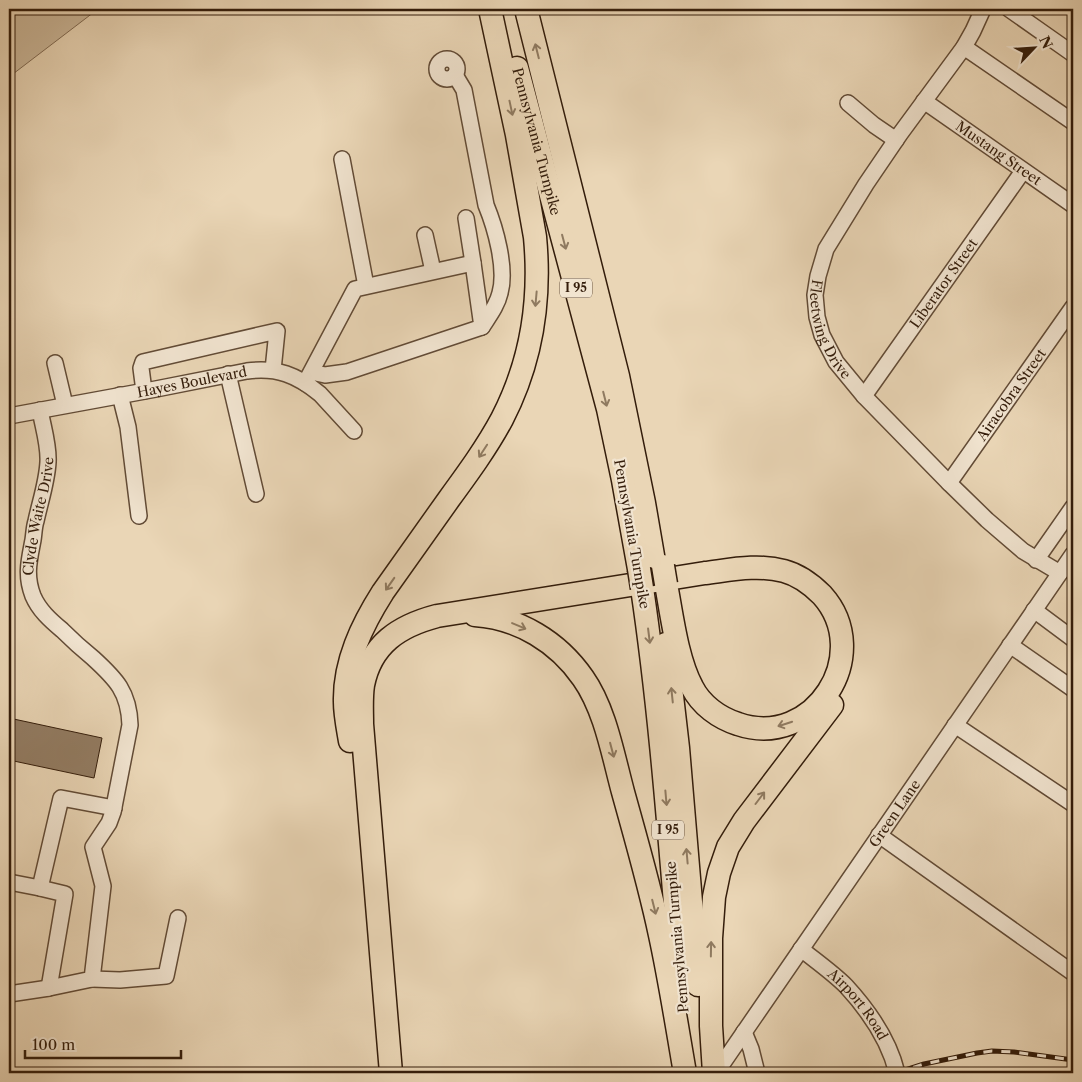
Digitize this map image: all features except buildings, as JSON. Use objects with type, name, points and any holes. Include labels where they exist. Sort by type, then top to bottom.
[{"type":"highway","points":[[382,1073],[367,940],[345,703],[352,656],[361,630],[383,592],[479,456],[508,407],[519,380],[531,336],[537,286],[535,238],[517,135],[490,9]]},
{"type":"highway","name":"Pennsylvania Turnpike","points":[[501,9],[608,409],[624,480],[654,577]]},
{"type":"highway","name":"Pennsylvania Turnpike","points":[[526,9],[592,269],[630,430],[654,577],[652,664],[682,983],[703,1068]]},
{"type":"highway","points":[[351,752],[352,693],[354,679],[362,657],[380,632],[396,620],[415,612],[448,604],[760,559],[779,561],[799,567],[817,577],[833,593],[843,610],[849,628],[850,667],[844,685],[834,703],[744,821],[728,847],[723,860],[716,884],[713,913],[711,968],[703,1068]]},
{"type":"highway","points":[[391,1073],[362,737],[363,685],[374,655],[395,633],[414,622],[437,616],[454,613],[705,573],[755,568],[775,569],[802,578],[810,583],[829,604],[837,622],[842,641],[841,660],[836,679],[825,697],[803,717],[775,727],[744,726],[734,723],[714,712],[699,698],[692,688],[676,636],[654,577]]},
{"type":"highway","points":[[454,613],[500,619],[531,631],[551,644],[569,660],[584,679],[600,713],[609,741],[655,912],[664,954],[703,1068]]},
{"type":"street","name":"Fleetwing Drive","points":[[983,9],[964,47],[896,140],[826,249],[818,276],[815,295],[817,317],[827,347],[836,362],[864,396],[949,483],[1007,538],[1023,552],[1060,573]]},
{"type":"street","points":[[1009,9],[1073,54]]},
{"type":"street","points":[[964,47],[1073,122]]},
{"type":"street","points":[[308,378],[347,372],[482,328],[494,309],[501,292],[502,272],[499,250],[492,220],[486,205],[464,90],[455,75]]},
{"type":"street","name":"Mustang Street","points":[[924,101],[1073,205]]},
{"type":"street","points":[[848,103],[874,125],[896,140]]},
{"type":"street","points":[[342,159],[366,286]]},
{"type":"street","name":"Liberator Street","points":[[864,396],[1023,171]]},
{"type":"street","points":[[466,218],[482,328]]},
{"type":"street","points":[[425,235],[433,271]]},
{"type":"street","points":[[308,378],[355,289],[473,263]]},
{"type":"street","name":"Airacobra Street","points":[[949,483],[1073,307]]},
{"type":"street","points":[[144,391],[142,362],[277,331],[273,370]]},
{"type":"street","points":[[54,363],[65,405]]},
{"type":"street","name":"Hayes Boulevard","points":[[9,416],[259,369],[273,370],[308,378],[354,432]]},
{"type":"street","points":[[228,374],[256,494]]},
{"type":"street","points":[[120,395],[128,427],[139,516]]},
{"type":"street","name":"Clyde Waite Drive","points":[[40,410],[48,450],[48,462],[28,560],[28,580],[33,595],[44,613],[114,677],[125,697],[130,714],[130,725],[114,808],[109,823],[93,847],[103,886],[92,979]]},
{"type":"street","points":[[1036,560],[1073,507]]},
{"type":"street","name":"Green Lane","points":[[703,1068],[744,1032],[1073,554]]},
{"type":"street","points":[[1034,610],[1073,639]]},
{"type":"street","points":[[1010,645],[1073,689]]},
{"type":"street","points":[[955,725],[1073,804]]},
{"type":"street","points":[[40,888],[60,798],[114,808]]},
{"type":"street","points":[[879,836],[1073,973]]},
{"type":"street","points":[[9,882],[65,894],[49,988]]},
{"type":"street","points":[[9,994],[92,979],[120,980],[166,976],[178,918]]},
{"type":"street","name":"Airport Road","points":[[801,948],[845,986],[868,1014],[882,1035],[896,1073]]},
{"type":"street","points":[[744,1032],[758,1073]]},
{"type":"shaded area","points":[[9,9],[98,9],[9,77]]},
{"type":"railway","points":[[896,1073],[924,1064],[992,1051],[1073,1060]]}]
